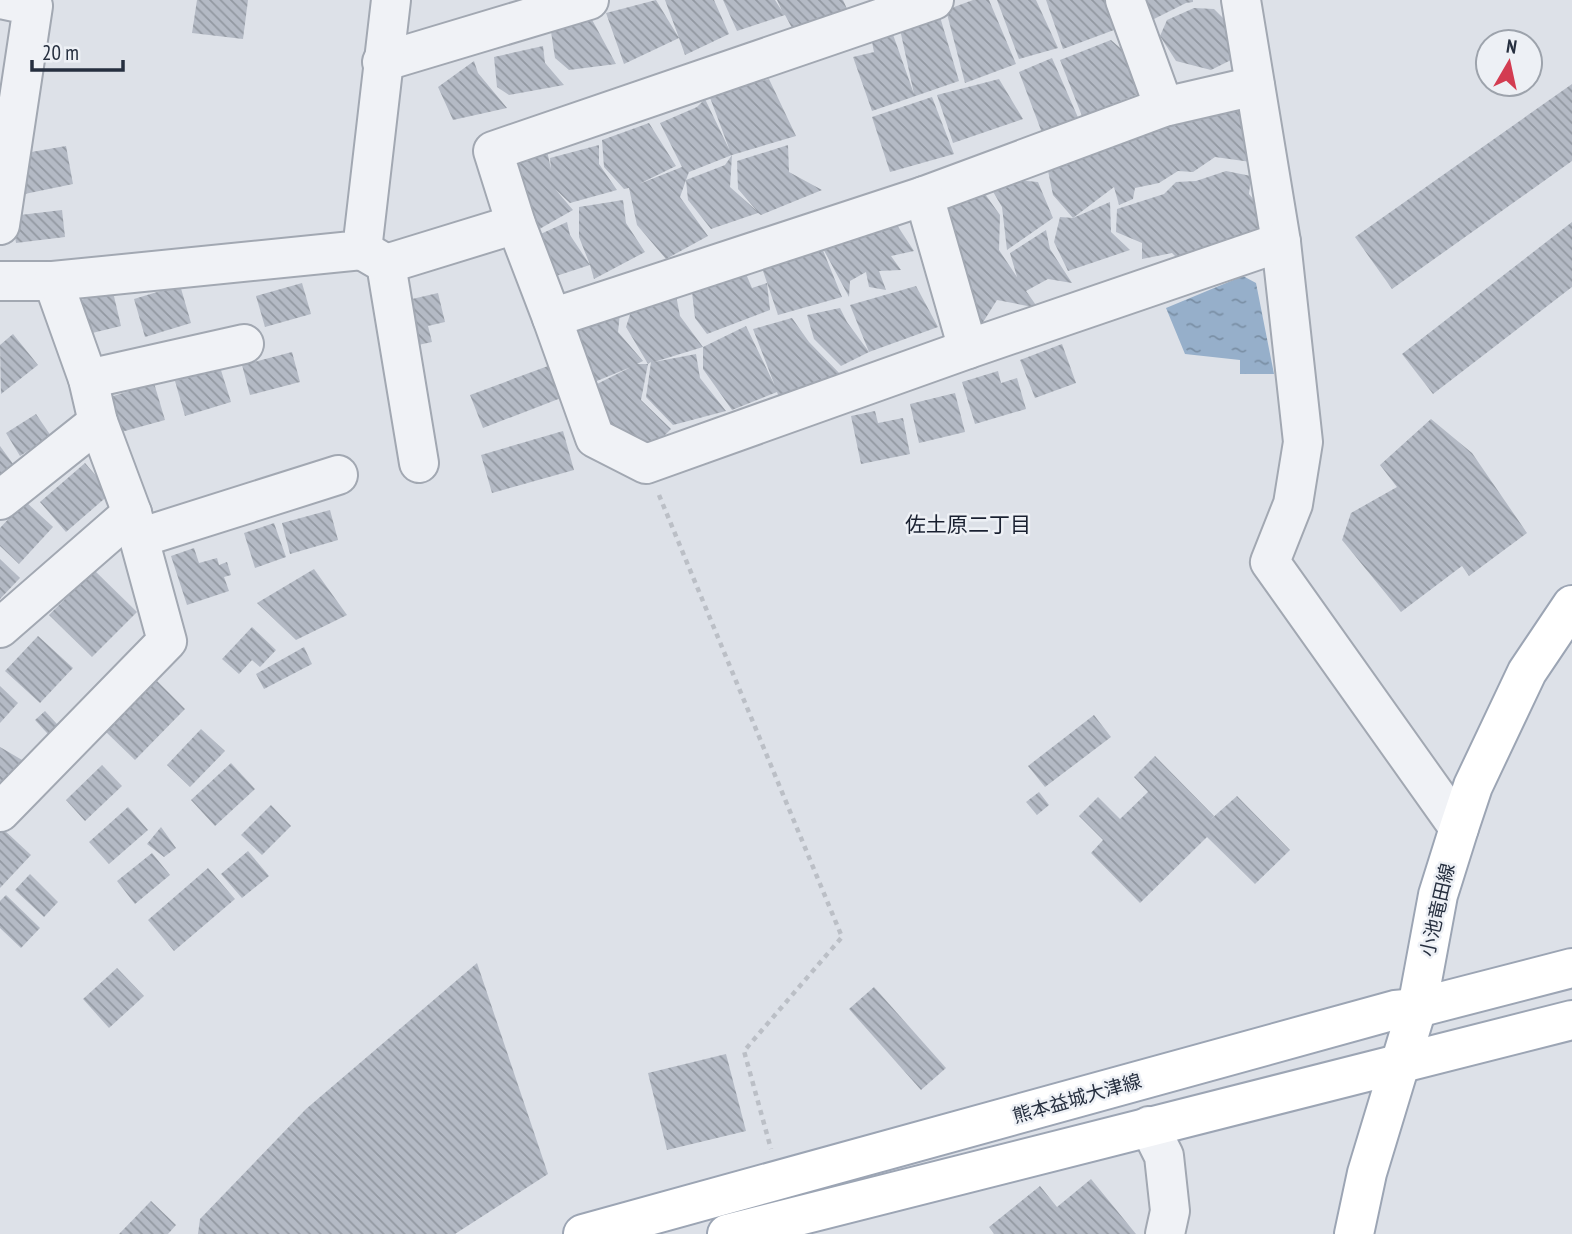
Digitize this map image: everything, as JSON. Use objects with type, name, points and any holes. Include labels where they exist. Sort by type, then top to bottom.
[{"type":"main road","name":"小池竜田線","points":[[1354,1234],[1367,1173],[1417,1007],[1438,895],[1473,786],[1527,672],[1572,606]]},
{"type":"main road","name":"熊本益城大津線","points":[[583,1234],[1050,1106],[1217,1057],[1395,1010],[1417,1007],[1572,968]]},
{"type":"main road","points":[[727,1234],[1572,1020]]},
{"type":"street","points":[[0,225],[8,121],[33,6],[5,0]]},
{"type":"street","points":[[391,0],[382,62],[374,257],[419,463]]},
{"type":"street","points":[[382,62],[589,0]]},
{"type":"street","points":[[934,0],[493,151],[516,224],[596,439],[646,464],[968,349],[1281,242]]},
{"type":"street","points":[[1125,0],[1164,107]]},
{"type":"street","points":[[1241,0],[1281,242],[1303,442],[1293,504],[1270,562],[1459,828]]},
{"type":"street","points":[[552,318],[924,196],[1164,107],[1255,86]]},
{"type":"street","points":[[924,196],[968,349]]},
{"type":"street","points":[[0,281],[53,281],[374,257],[516,224]]},
{"type":"street","points":[[0,813],[167,641],[135,526],[53,281]]},
{"type":"street","points":[[88,379],[244,344]]},
{"type":"street","points":[[0,500],[99,422]]},
{"type":"street","points":[[0,628],[135,526],[338,475]]},
{"type":"street","points":[[1149,1126],[1164,1156],[1170,1211],[1165,1234]]},
{"type":"path","points":[[646,464],[842,937],[744,1051],[779,1180]]},
{"type":"water","points":[[1243,276],[1256,283],[1274,374],[1240,374],[1240,360],[1185,354],[1166,308]]},
{"type":"building","points":[[197,0],[248,0],[243,39],[192,33]]},
{"type":"building","points":[[656,0],[679,38],[624,64],[606,13]]},
{"type":"building","points":[[665,0],[714,0],[729,34],[685,55]]},
{"type":"building","points":[[723,0],[775,0],[782,11],[777,0],[843,0],[848,11],[792,28],[785,15],[737,31]]},
{"type":"building","points":[[973,0],[989,0],[1016,64],[965,83],[946,10]]},
{"type":"building","points":[[997,0],[1036,0],[1058,48],[1019,59]]},
{"type":"building","points":[[1046,0],[1112,0],[1122,27],[1063,49]]},
{"type":"building","points":[[1138,0],[1193,0],[1193,2],[1152,20]]},
{"type":"building","points":[[1194,8],[1214,9],[1233,28],[1233,59],[1211,70],[1176,61],[1160,36],[1167,20]]},
{"type":"building","points":[[938,10],[959,81],[872,111],[853,57],[874,52],[870,32],[890,26],[914,94],[898,20]]},
{"type":"building","points":[[590,16],[616,64],[569,70],[555,58],[550,25]]},
{"type":"building","points":[[1111,40],[1127,54],[1146,91],[1082,116],[1060,60]]},
{"type":"building","points":[[543,46],[545,63],[564,85],[509,95],[497,87],[494,57]]},
{"type":"building","points":[[1052,58],[1080,122],[1044,138],[1019,72]]},
{"type":"building","points":[[474,61],[478,73],[507,108],[453,120],[438,87]]},
{"type":"building","points":[[769,79],[796,136],[732,155],[689,172],[680,197],[708,236],[666,259],[637,225],[629,188],[624,189],[604,167],[602,140],[649,123],[676,166],[639,184],[682,167],[660,123],[697,107],[705,99],[730,151],[709,95]]},
{"type":"building","points":[[999,79],[1023,119],[953,143],[937,95]]},
{"type":"building","points":[[1572,84],[1572,161],[1392,289],[1355,237]]},
{"type":"building","points":[[1242,94],[1251,162],[1215,157],[1193,172],[1178,171],[1159,183],[1135,188],[1133,199],[1119,205],[1114,187],[1073,218],[1053,195],[1046,161]]},
{"type":"building","points":[[932,97],[954,154],[890,172],[872,117]]},
{"type":"building","points":[[599,145],[599,164],[617,190],[570,203],[555,189],[573,210],[536,231],[510,162],[547,151],[551,169],[550,158]]},
{"type":"building","points":[[788,145],[789,172],[822,190],[761,215],[758,213],[711,229],[688,200],[686,180],[725,165],[732,155],[730,187],[757,211],[738,189],[737,161]]},
{"type":"building","points":[[66,146],[73,184],[15,196],[20,154]]},
{"type":"building","points":[[1226,171],[1251,176],[1249,194],[1268,217],[1263,237],[1182,263],[1172,253],[1142,259],[1142,243],[1116,232],[1117,209],[1164,194],[1176,182],[1196,181]]},
{"type":"building","points":[[1016,180],[1038,182],[1053,218],[1007,250],[1002,207],[988,183]]},
{"type":"building","points":[[980,187],[1000,215],[999,250],[1017,277],[1010,253],[1046,230],[1050,249],[1072,283],[1048,279],[1026,291],[1038,308],[997,300],[975,335],[938,203]]},
{"type":"building","points":[[623,200],[626,223],[645,252],[594,279],[579,237],[579,207]]},
{"type":"building","points":[[1110,202],[1111,232],[1130,250],[1068,271],[1054,242],[1060,217],[1073,218]]},
{"type":"building","points":[[62,210],[65,237],[16,243],[12,216]]},
{"type":"building","points":[[893,219],[914,251],[891,256],[901,270],[879,271],[886,290],[869,287],[866,272],[850,281],[849,297],[820,243],[842,297],[778,315],[761,265],[819,240]]},
{"type":"building","points":[[567,222],[570,235],[590,265],[553,277],[534,237]]},
{"type":"building","points":[[1572,222],[1572,287],[1433,394],[1402,354]]},
{"type":"building","points":[[746,274],[752,288],[767,283],[770,310],[707,334],[695,318],[691,284]]},
{"type":"building","points":[[302,283],[311,314],[265,327],[256,296]]},
{"type":"building","points":[[180,285],[191,323],[145,337],[134,299]]},
{"type":"building","points":[[916,286],[938,327],[869,352],[850,305]]},
{"type":"building","points":[[675,290],[680,316],[703,347],[654,362],[696,354],[700,378],[726,411],[673,425],[646,397],[651,362],[648,364],[626,327],[634,302]]},
{"type":"building","points":[[113,292],[121,326],[84,335],[76,301]]},
{"type":"building","points":[[438,293],[445,322],[428,326],[432,342],[409,347],[399,302]]},
{"type":"building","points":[[621,304],[618,332],[643,361],[637,364],[648,364],[641,400],[671,429],[646,454],[601,429],[579,393],[631,367],[592,383],[574,353],[576,322]]},
{"type":"building","points":[[840,308],[869,352],[841,366],[814,339],[807,315]]},
{"type":"building","points":[[792,318],[809,342],[842,376],[782,405],[777,392],[732,410],[703,369],[703,347],[746,326],[775,386],[753,329]]},
{"type":"building","points":[[13,334],[38,365],[1,394],[0,345]]},
{"type":"building","points":[[1062,344],[1076,383],[1035,398],[1020,360]]},
{"type":"building","points":[[292,352],[300,382],[250,395],[242,365]]},
{"type":"building","points":[[548,366],[561,398],[483,428],[470,395]]},
{"type":"building","points":[[220,367],[231,402],[185,416],[175,381]]},
{"type":"building","points":[[998,371],[1001,383],[1017,378],[1026,409],[975,424],[962,382]]},
{"type":"building","points":[[154,383],[165,420],[114,434],[104,399]]},
{"type":"building","points":[[955,393],[965,432],[919,443],[910,404]]},
{"type":"building","points":[[875,411],[878,423],[903,418],[910,454],[861,464],[851,416]]},
{"type":"building","points":[[36,414],[51,436],[20,456],[6,433]]},
{"type":"building","points":[[1431,419],[1472,453],[1527,533],[1469,576],[1462,566],[1401,612],[1342,540],[1351,513],[1397,487],[1380,465]]},
{"type":"building","points":[[563,431],[574,470],[492,493],[481,455]]},
{"type":"building","points":[[0,446],[16,468],[0,480]]},
{"type":"building","points":[[85,463],[111,493],[66,532],[40,502]]},
{"type":"building","points":[[25,501],[53,527],[19,564],[0,546],[0,528]]},
{"type":"building","points":[[330,510],[338,540],[290,554],[282,523]]},
{"type":"building","points":[[274,523],[286,557],[255,568],[244,533]]},
{"type":"building","points":[[194,548],[199,563],[217,558],[219,565],[227,562],[231,575],[224,577],[229,591],[187,605],[171,556]]},
{"type":"building","points":[[0,559],[20,578],[0,599]]},
{"type":"building","points":[[314,569],[347,615],[296,640],[257,603]]},
{"type":"building","points":[[94,570],[137,612],[92,657],[49,615]]},
{"type":"building","points":[[252,627],[276,650],[260,667],[252,660],[239,674],[222,659]]},
{"type":"building","points":[[38,636],[73,668],[40,703],[5,671]]},
{"type":"building","points":[[304,647],[312,664],[264,689],[256,674]]},
{"type":"building","points":[[157,681],[185,709],[135,760],[106,732]]},
{"type":"building","points":[[0,686],[18,703],[0,723]]},
{"type":"building","points":[[45,711],[68,736],[58,745],[35,720]]},
{"type":"building","points":[[1094,715],[1111,737],[1045,787],[1028,766]]},
{"type":"building","points":[[201,729],[225,751],[190,787],[167,765]]},
{"type":"building","points":[[0,747],[34,767],[0,797]]},
{"type":"building","points":[[1155,756],[1214,816],[1210,820],[1237,796],[1290,850],[1255,884],[1207,837],[1140,903],[1091,853],[1103,840],[1079,816],[1098,797],[1120,819],[1148,792],[1134,777]]},
{"type":"building","points":[[231,763],[255,789],[215,826],[191,800]]},
{"type":"building","points":[[102,765],[122,786],[85,821],[66,800]]},
{"type":"building","points":[[1039,792],[1049,805],[1037,815],[1026,802]]},
{"type":"building","points":[[271,805],[291,826],[262,855],[241,835]]},
{"type":"building","points":[[128,807],[148,830],[109,864],[89,842]]},
{"type":"building","points":[[161,827],[176,848],[164,857],[147,844]]},
{"type":"building","points":[[3,829],[31,855],[0,888],[0,832]]},
{"type":"building","points":[[248,851],[269,876],[242,898],[221,874]]},
{"type":"building","points":[[152,853],[170,875],[135,904],[117,881]]},
{"type":"building","points":[[208,868],[235,899],[174,951],[148,920]]},
{"type":"building","points":[[30,874],[58,902],[44,917],[15,890]]},
{"type":"building","points":[[6,895],[40,928],[21,948],[0,928],[0,901]]},
{"type":"building","points":[[477,963],[548,1174],[455,1234],[198,1234],[200,1219],[306,1109]]},
{"type":"building","points":[[117,968],[144,996],[109,1028],[83,999]]},
{"type":"building","points":[[874,987],[946,1068],[921,1090],[849,1009]]},
{"type":"building","points":[[726,1054],[746,1131],[667,1150],[648,1073]]},
{"type":"building","points":[[1091,1179],[1136,1234],[994,1234],[989,1227],[1040,1186],[1057,1207]]},
{"type":"building","points":[[151,1201],[176,1225],[168,1234],[119,1234]]},
{"type":"district","name":"佐土原二丁目","points":[[968,525]]}]
